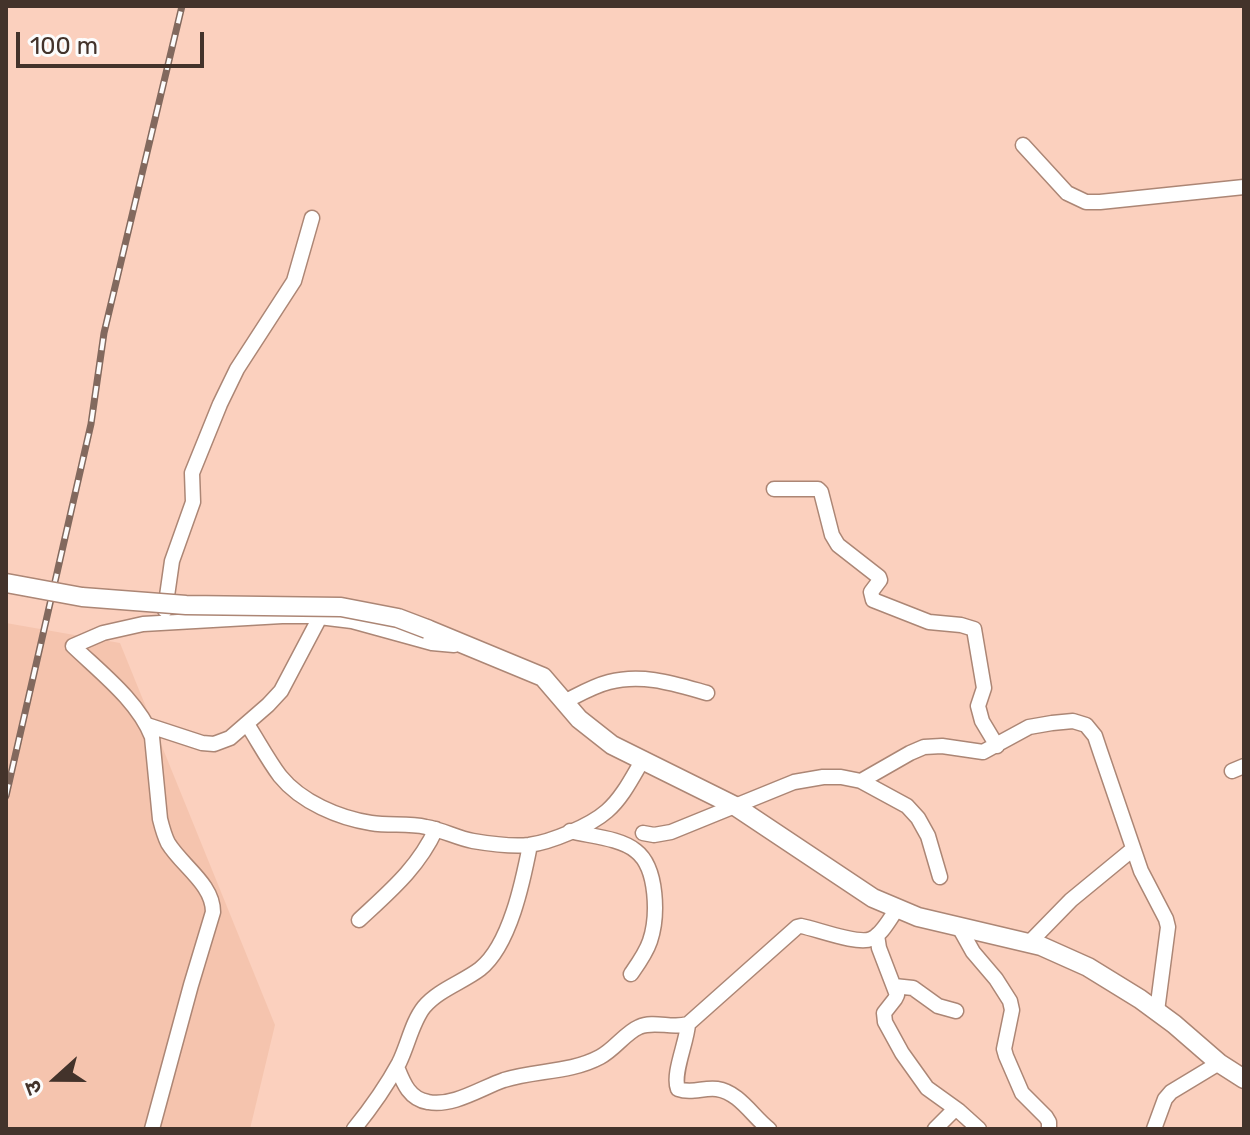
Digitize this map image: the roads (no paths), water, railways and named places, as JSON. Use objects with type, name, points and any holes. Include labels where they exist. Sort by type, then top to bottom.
[{"type":"street","points":[[1023,145],[1067,193],[1086,202],[1244,187]]},
{"type":"street","points":[[164,623],[170,569],[193,502],[192,473],[237,369],[294,281],[312,218]]},
{"type":"street","points":[[774,489],[814,489],[821,492],[834,540],[841,549],[879,577],[871,592],[873,600],[929,622],[974,629],[984,688],[978,706],[982,721],[997,746]]},
{"type":"street","points":[[6,583],[82,597],[171,604],[341,607],[398,618],[427,629],[543,677],[579,719],[612,745],[735,806],[873,898],[918,917],[1041,946],[1088,967],[1157,1011],[1219,1063],[1244,1079]]},
{"type":"street","points":[[152,1129],[213,904],[210,895],[174,852],[163,830],[152,737],[147,725],[128,700],[73,646],[114,630],[143,624],[259,616],[320,617],[371,625],[432,643],[463,644]]},
{"type":"street","points":[[147,725],[194,741],[214,744],[230,738],[281,691],[320,617]]},
{"type":"street","points":[[564,702],[609,682],[641,678],[707,693]]},
{"type":"street","points":[[861,781],[924,747],[942,746],[983,752],[1025,728],[1073,721],[1086,725],[1095,736],[1141,871],[1168,927],[1157,1011]]},
{"type":"street","points":[[247,724],[281,777],[318,806],[360,821],[421,826],[473,841],[515,845],[530,845],[594,820],[609,810],[642,761]]},
{"type":"street","points":[[643,833],[671,832],[805,779],[841,777],[861,781],[907,806],[928,836],[940,877]]},
{"type":"street","points":[[359,920],[416,865],[436,829]]},
{"type":"street","points":[[569,831],[621,843],[639,853],[645,863],[654,884],[651,939],[631,974]]},
{"type":"street","points":[[354,1129],[380,1096],[397,1067],[425,1006],[479,970],[494,953],[517,901],[530,845]]},
{"type":"street","points":[[1029,943],[1083,889],[1133,849]]},
{"type":"street","points":[[397,1067],[411,1093],[430,1103],[445,1102],[518,1076],[588,1063],[644,1025],[674,1027],[688,1024],[797,927],[864,940],[874,938],[897,909]]},
{"type":"street","points":[[959,927],[973,952],[1010,1001],[1012,1010],[1004,1049],[1006,1056],[1018,1087],[1046,1117],[1049,1129]]},
{"type":"street","points":[[877,935],[897,995],[884,1013],[885,1022],[927,1088],[979,1129]]},
{"type":"street","points":[[894,986],[913,988],[938,1006],[956,1011]]},
{"type":"street","points":[[688,1024],[676,1079],[678,1089],[687,1092],[720,1089],[740,1102],[769,1129]]},
{"type":"street","points":[[1154,1129],[1165,1099],[1171,1092],[1219,1063]]},
{"type":"street","points":[[935,1129],[955,1109]]},
{"type":"railway","points":[[6,796],[91,424],[104,333],[182,6]]}]
